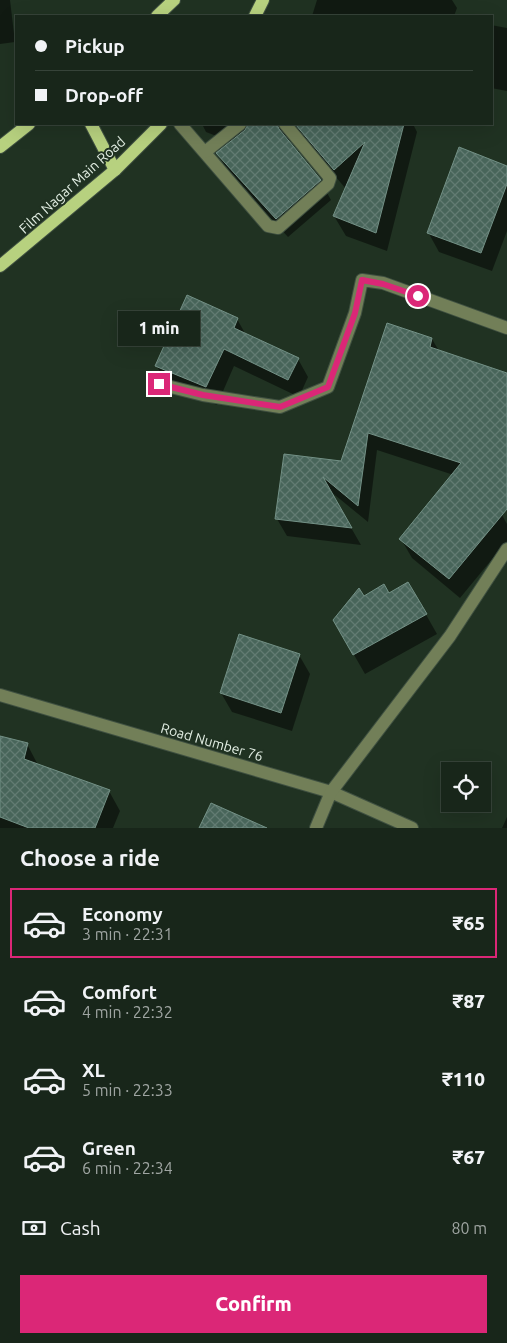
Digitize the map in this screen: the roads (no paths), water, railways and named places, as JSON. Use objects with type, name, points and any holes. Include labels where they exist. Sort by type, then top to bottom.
[{"type":"main road","points":[[158,15],[174,0]]},
{"type":"main road","points":[[256,15],[263,0]]},
{"type":"main road","points":[[0,147],[28,125]]},
{"type":"main road","points":[[92,125],[115,170]]},
{"type":"main road","name":"Film Nagar Main Road","points":[[0,266],[115,170],[160,125]]},
{"type":"street","points":[[181,125],[268,226],[278,228],[328,184],[330,178],[286,125]]},
{"type":"street","points":[[205,152],[239,125]]},
{"type":"street","points":[[159,384],[203,395],[280,407],[328,387],[355,313],[362,280],[383,284],[507,328]]},
{"type":"street","points":[[316,828],[331,792],[450,636],[507,548]]},
{"type":"street","name":"Road Number 76","points":[[0,695],[331,792],[412,828]]}]
